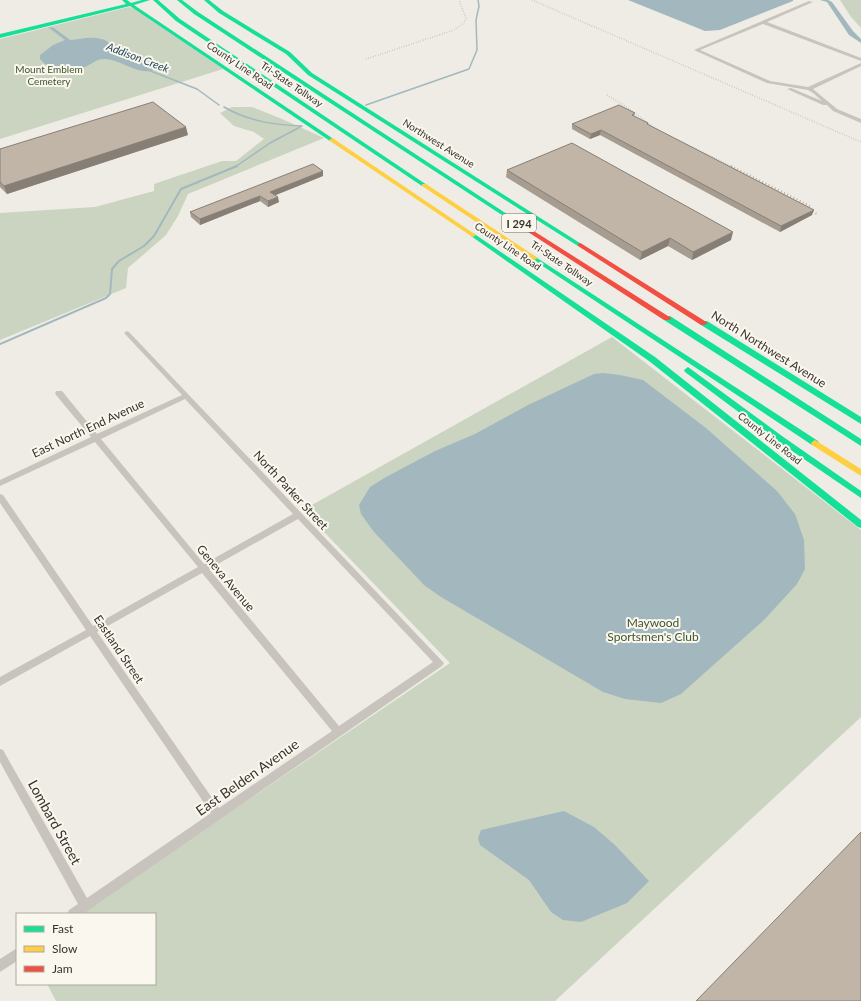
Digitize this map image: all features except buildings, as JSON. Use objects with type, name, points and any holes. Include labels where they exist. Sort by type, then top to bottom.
[{"type":"main road","points":[[0,36],[127,2],[148,0]]},
{"type":"main road","name":"Tri-State Tollway","points":[[179,0],[196,13],[322,96],[861,443]]},
{"type":"main road","name":"Northwest Avenue","points":[[206,0],[221,12],[288,53],[310,74],[378,118],[665,297]]},
{"type":"main road","name":"County Line Road","points":[[127,2],[623,339],[861,525]]},
{"type":"main road","name":"Tri-State Tollway","points":[[157,2],[178,20],[229,55],[861,473]]},
{"type":"main road","name":"North Northwest Avenue","points":[[665,297],[861,421]]},
{"type":"main road","points":[[658,340],[690,373],[779,438],[861,495]]},
{"type":"street","points":[[811,2],[696,50],[769,82],[809,89],[815,92],[835,110],[861,121]]},
{"type":"street","points":[[762,22],[861,60]]},
{"type":"street","points":[[809,89],[861,64]]},
{"type":"street","points":[[815,92],[861,70]]},
{"type":"street","points":[[776,83],[831,106]]},
{"type":"street","name":"North Parker Street","points":[[127,333],[439,663]]},
{"type":"street","name":"Geneva Avenue","points":[[59,393],[338,732]]},
{"type":"street","name":"East North End Avenue","points":[[0,483],[186,396]]},
{"type":"street","name":"Eastland Street","points":[[0,496],[218,815]]},
{"type":"street","points":[[0,682],[298,515]]},
{"type":"street","name":"East Belden Avenue","points":[[74,913],[439,663]]},
{"type":"street","name":"Lombard Street","points":[[0,753],[85,905]]},
{"type":"street","points":[[0,966],[16,955]]},
{"type":"green space","points":[[840,0],[861,0],[861,28],[851,17]]},
{"type":"green space","name":"Mount Emblem Cemetery","points":[[129,7],[135,9],[223,69],[0,139],[0,39]]},
{"type":"green space","points":[[232,107],[252,107],[324,138],[188,194],[178,216],[166,235],[128,268],[126,288],[0,340],[0,213],[95,207],[154,191],[154,184],[222,161],[236,161],[264,139],[254,132],[234,126],[220,113]]},
{"type":"green space","name":"Maywood Sportsmen's Club","points":[[612,337],[861,530],[861,717],[555,1001],[56,1001],[48,985],[156,985],[156,913],[81,913],[450,663],[303,510]]},
{"type":"water","points":[[628,0],[793,1],[720,30],[705,31]]},
{"type":"water","points":[[820,0],[828,0],[832,2],[853,31],[861,39],[861,43],[849,35],[827,2]]},
{"type":"water","points":[[48,27],[54,28],[70,40],[97,38],[104,40],[116,50],[147,62],[154,70],[142,71],[104,59],[73,71],[61,71],[50,67],[40,59],[40,55],[53,45],[65,40]]},
{"type":"water","points":[[603,373],[643,380],[706,428],[777,491],[795,514],[804,540],[805,569],[797,584],[765,619],[681,694],[661,703],[625,699],[603,692],[441,597],[424,585],[374,532],[361,514],[359,505],[370,487],[386,477],[435,451],[475,434],[528,405],[594,374]]},
{"type":"water","points":[[564,811],[594,827],[615,845],[649,881],[627,903],[581,922],[563,920],[551,912],[529,880],[480,845],[478,838],[481,830]]},
{"type":"waterway","name":"Addison Creek","points":[[366,105],[469,69],[477,50],[476,20],[479,6],[478,0]]},
{"type":"waterway","name":"Addison Creek","points":[[148,70],[197,89],[219,105]]},
{"type":"waterway","name":"Addison Creek","points":[[224,107],[252,119],[281,125],[302,126],[270,143],[236,167]]},
{"type":"waterway","points":[[0,344],[106,298],[110,294],[112,269],[119,261],[144,246],[154,236],[181,189],[236,167]]},
{"type":"railway","points":[[366,59],[454,30],[464,23],[466,18],[459,0]]},
{"type":"railway","points":[[532,0],[861,142]]},
{"type":"railway","points":[[607,95],[627,107],[661,133]]},
{"type":"railway","points":[[676,139],[732,167]]},
{"type":"railway","points":[[732,167],[810,206]]},
{"type":"railway","points":[[803,207],[817,214]]},
{"type":"traffic: fast","points":[[124,0],[332,140]]},
{"type":"traffic: fast","points":[[0,36],[148,0]]},
{"type":"traffic: fast","points":[[155,0],[178,20],[424,185]]},
{"type":"traffic: fast","points":[[179,0],[196,13],[527,229]]},
{"type":"traffic: fast","points":[[206,0],[221,12],[288,53],[310,74],[580,245]]},
{"type":"traffic: fast","points":[[473,235],[652,359],[861,525]]},
{"type":"traffic: fast","points":[[534,258],[815,443]]},
{"type":"traffic: fast","points":[[667,318],[861,443]]},
{"type":"traffic: fast","points":[[704,323],[861,421]]},
{"type":"traffic: fast","points":[[688,370],[779,438],[861,495]]},
{"type":"traffic: slow","points":[[332,140],[473,235]]},
{"type":"traffic: slow","points":[[424,185],[534,258]]},
{"type":"traffic: slow","points":[[815,443],[861,473]]},
{"type":"traffic: jam","points":[[527,229],[667,318]]},
{"type":"traffic: jam","points":[[580,245],[704,323]]}]
